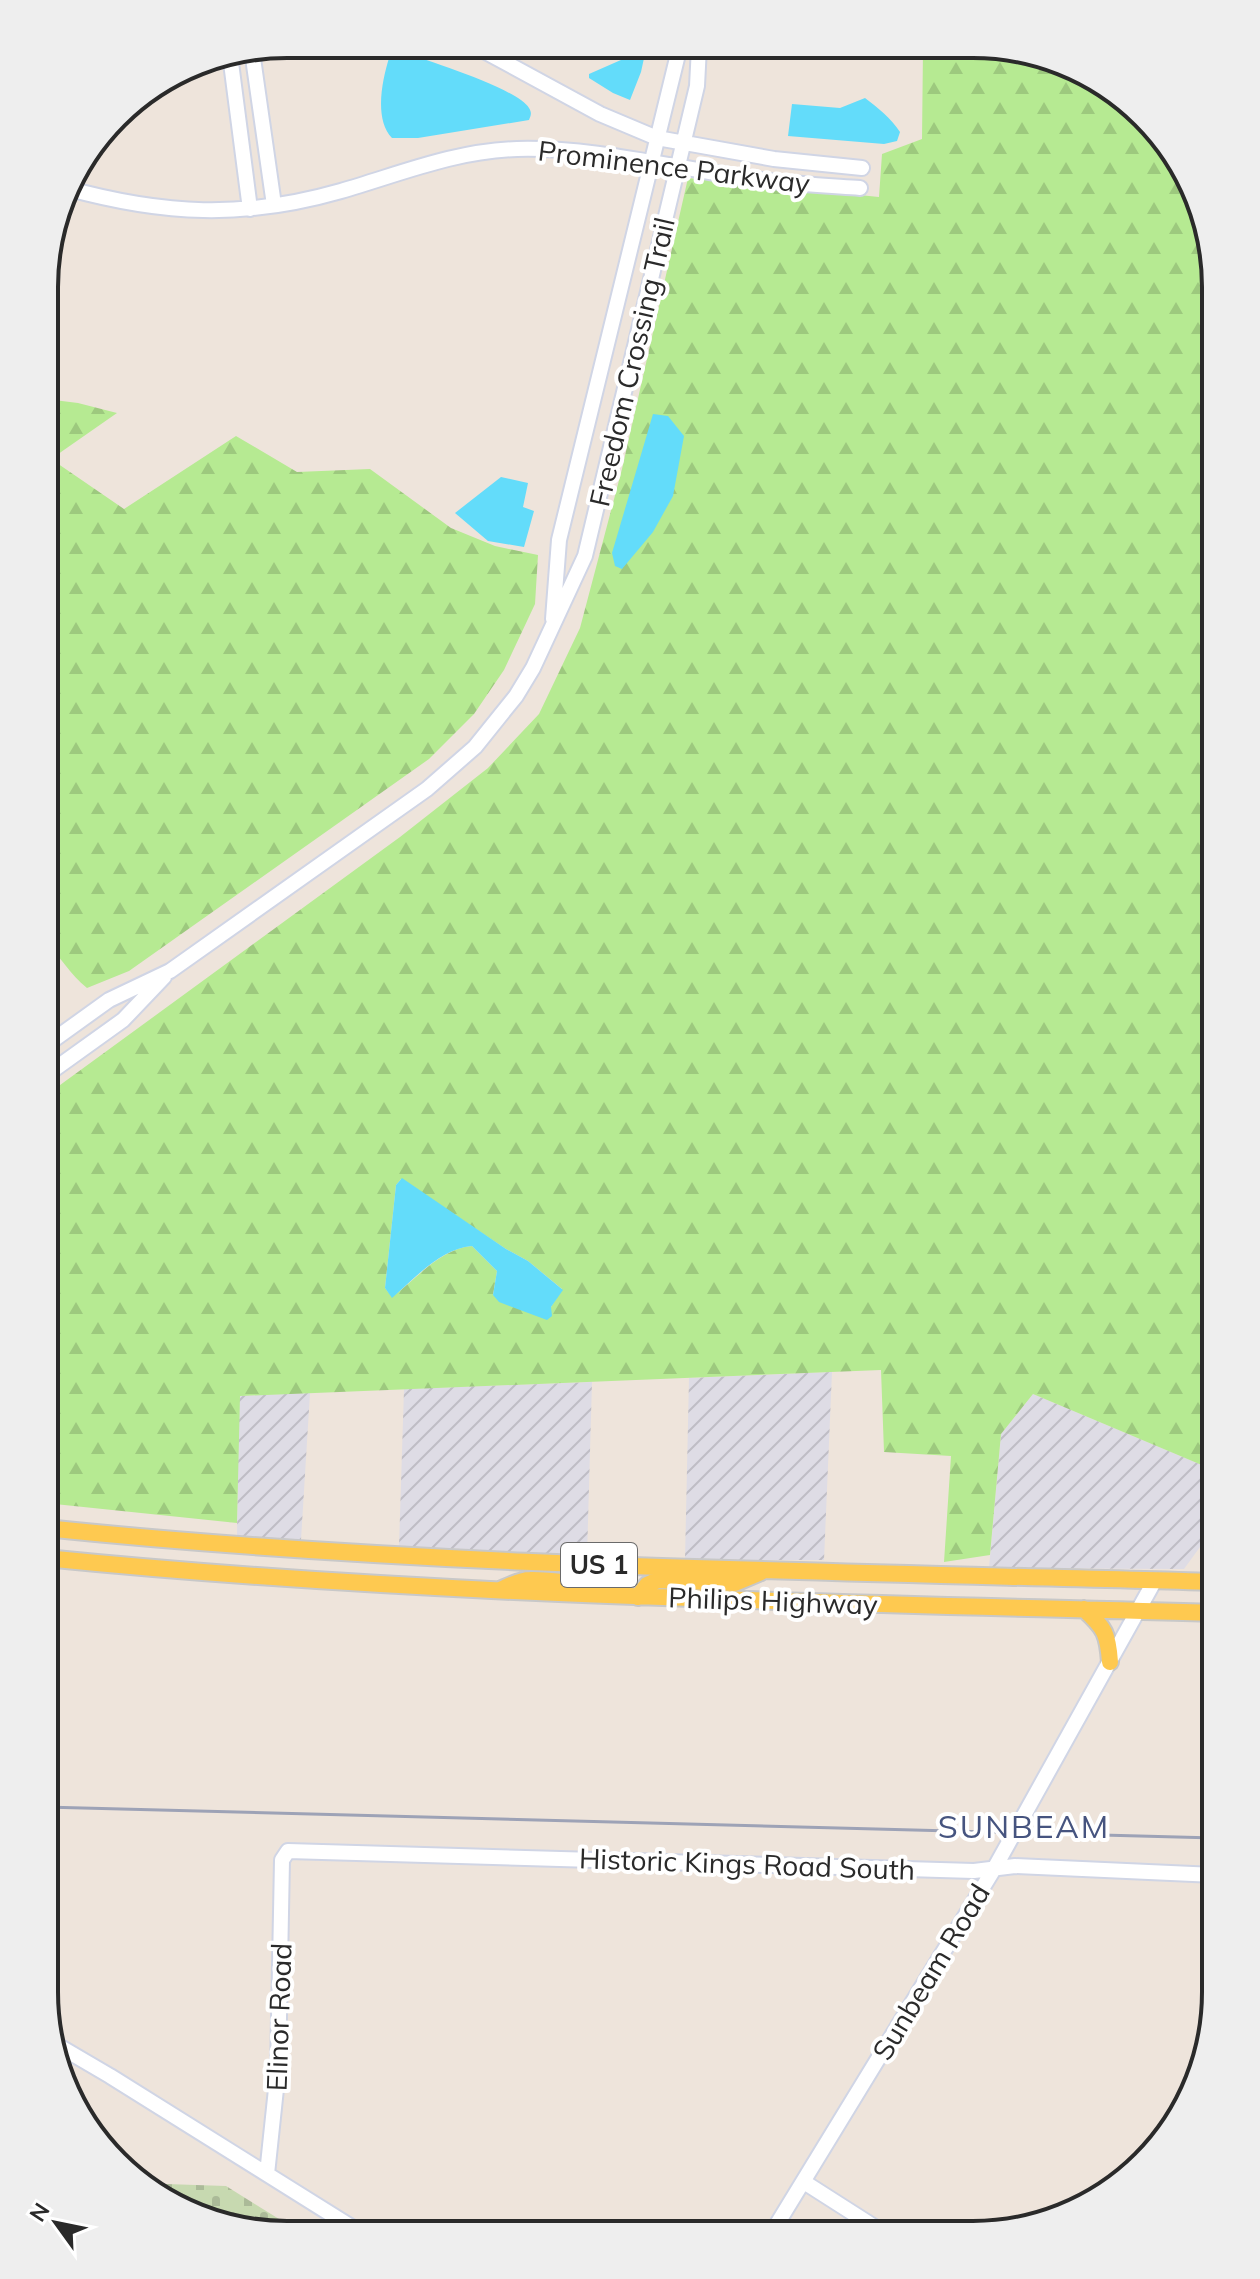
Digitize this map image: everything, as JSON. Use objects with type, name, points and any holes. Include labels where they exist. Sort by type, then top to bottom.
[{"type":"main road","name":"Philips Highway","points":[[58,1529],[280,1548],[632,1567],[1202,1582]]},
{"type":"main road","points":[[278,1579],[280,1548]]},
{"type":"main road","name":"Philips Highway","points":[[58,1559],[278,1579],[495,1592],[1202,1613]]},
{"type":"main road","points":[[495,1592],[526,1580],[603,1583],[625,1574],[632,1567]]},
{"type":"main road","points":[[638,1597],[647,1585],[658,1580],[735,1583],[766,1570]]},
{"type":"main road","points":[[1084,1609],[1104,1629],[1110,1662]]},
{"type":"street","name":"Prominence Parkway","points":[[497,58],[600,114],[657,138],[774,159],[862,168]]},
{"type":"street","name":"Freedom Crossing Trail","points":[[553,624],[559,540],[677,58]]},
{"type":"street","name":"Freedom Crossing Trail","points":[[58,1037],[109,1000],[170,971],[427,789],[464,758],[497,721],[533,668],[585,556],[684,144],[697,86],[698,58]]},
{"type":"street","points":[[253,61],[274,205]]},
{"type":"street","points":[[231,65],[250,209]]},
{"type":"street","name":"Prominence Parkway","points":[[79,191],[132,205],[164,209],[214,212],[250,209],[318,197],[417,165],[472,153],[514,149],[552,149],[651,161],[735,177],[860,188]]},
{"type":"street","name":"Freedom Crossing Trail","points":[[58,1064],[123,1020],[170,971]]},
{"type":"street","name":"Sunbeam Road","points":[[779,2221],[994,1869],[1155,1580]]},
{"type":"street","name":"Historic Kings Road South","points":[[282,1860],[288,1851],[974,1871],[1015,1866],[1202,1874]]},
{"type":"street","name":"Elinor Road","points":[[267,2174],[267,2159],[274,2132],[278,2070],[282,1860]]},
{"type":"street","points":[[66,2051],[342,2221]]},
{"type":"street","points":[[804,2182],[865,2221]]},
{"type":"shaded area","points":[[832,1372],[824,1560],[685,1560],[689,1378]]},
{"type":"shaded area","points":[[592,1382],[587,1557],[399,1547],[404,1389]]},
{"type":"shaded area","points":[[310,1393],[301,1540],[237,1536],[239,1396]]},
{"type":"shaded area","points":[[1033,1394],[1202,1465],[1202,1544],[1184,1569],[989,1568],[1001,1434]]},
{"type":"green space","points":[[923,58],[1018,62],[1074,82],[1124,115],[1163,160],[1178,186],[1194,228],[1202,287],[1202,1465],[1033,1394],[1001,1434],[990,1555],[944,1562],[951,1456],[884,1452],[881,1370],[240,1396],[237,1523],[58,1504],[58,1087],[400,837],[488,768],[539,714],[580,628],[622,469],[688,178],[879,197],[882,154],[922,139]],"holes":[[[401,1179],[528,1261],[562,1289],[551,1307],[493,1295],[497,1271],[472,1246],[460,1248],[439,1259],[392,1297],[385,1288],[396,1185]]]},
{"type":"green space","points":[[58,400],[117,413],[58,454]]},
{"type":"green space","points":[[236,436],[297,472],[370,469],[451,528],[495,546],[538,555],[535,604],[504,670],[474,714],[429,759],[129,971],[87,988],[58,956],[58,464],[124,509]]},
{"type":"green space","points":[[166,2185],[226,2186],[279,2220],[228,2213],[199,2204]]},
{"type":"water","points":[[389,58],[419,58],[507,92],[521,100],[531,114],[529,120],[418,138],[392,138],[386,130],[381,110]]},
{"type":"water","points":[[625,58],[644,58],[630,100],[589,78],[589,74]]},
{"type":"water","points":[[865,98],[900,132],[897,141],[884,144],[788,136],[792,104],[840,108]]},
{"type":"water","points":[[653,414],[668,416],[684,436],[673,496],[653,532],[622,569],[615,566],[612,553]]},
{"type":"water","points":[[501,477],[528,483],[523,507],[534,511],[524,547],[488,541],[455,513]]},
{"type":"water","points":[[402,1178],[528,1261],[563,1290],[551,1307],[552,1316],[547,1320],[499,1302],[493,1295],[497,1271],[472,1246],[439,1258],[392,1298],[385,1288],[396,1185]]},
{"type":"railway","points":[[58,1807],[1202,1838]]},
{"type":"district","name":"SUNBEAM","points":[[1024,1827]]}]
